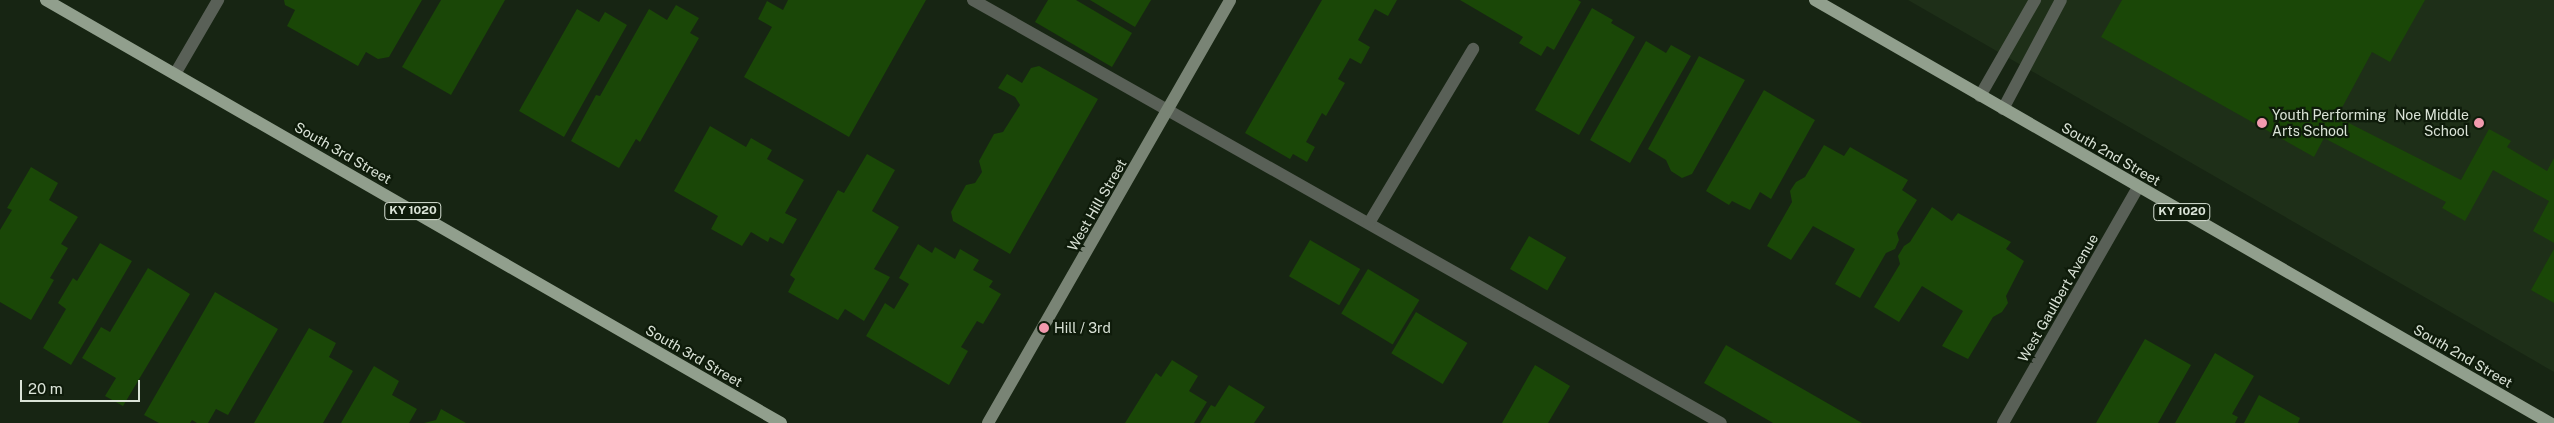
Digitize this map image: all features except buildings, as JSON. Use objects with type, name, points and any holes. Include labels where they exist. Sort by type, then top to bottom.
[{"type":"main road","name":"South 3rd Street","points":[[46,0],[780,423]]},
{"type":"main road","name":"South 2nd Street","points":[[1815,0],[2550,423]]},
{"type":"street","points":[[175,74],[218,0]]},
{"type":"street","points":[[972,0],[1721,423]]},
{"type":"street","name":"West Hill Street","points":[[988,423],[1230,0]]},
{"type":"street","points":[[1980,96],[2035,0]]},
{"type":"street","points":[[2003,109],[2061,0]]},
{"type":"street","points":[[1369,223],[1473,49]]},
{"type":"street","name":"West Gaulbert Avenue","points":[[2003,423],[2138,187]]},
{"type":"shaded area","points":[[1908,0],[2554,0],[2554,372],[2473,325]]},
{"type":"place","name":"Youth Performing Arts School","points":[[2262,123]]},
{"type":"place","name":"Noe Middle School","points":[[2479,123]]},
{"type":"place","name":"Hill / 3rd","points":[[1044,328]]}]
